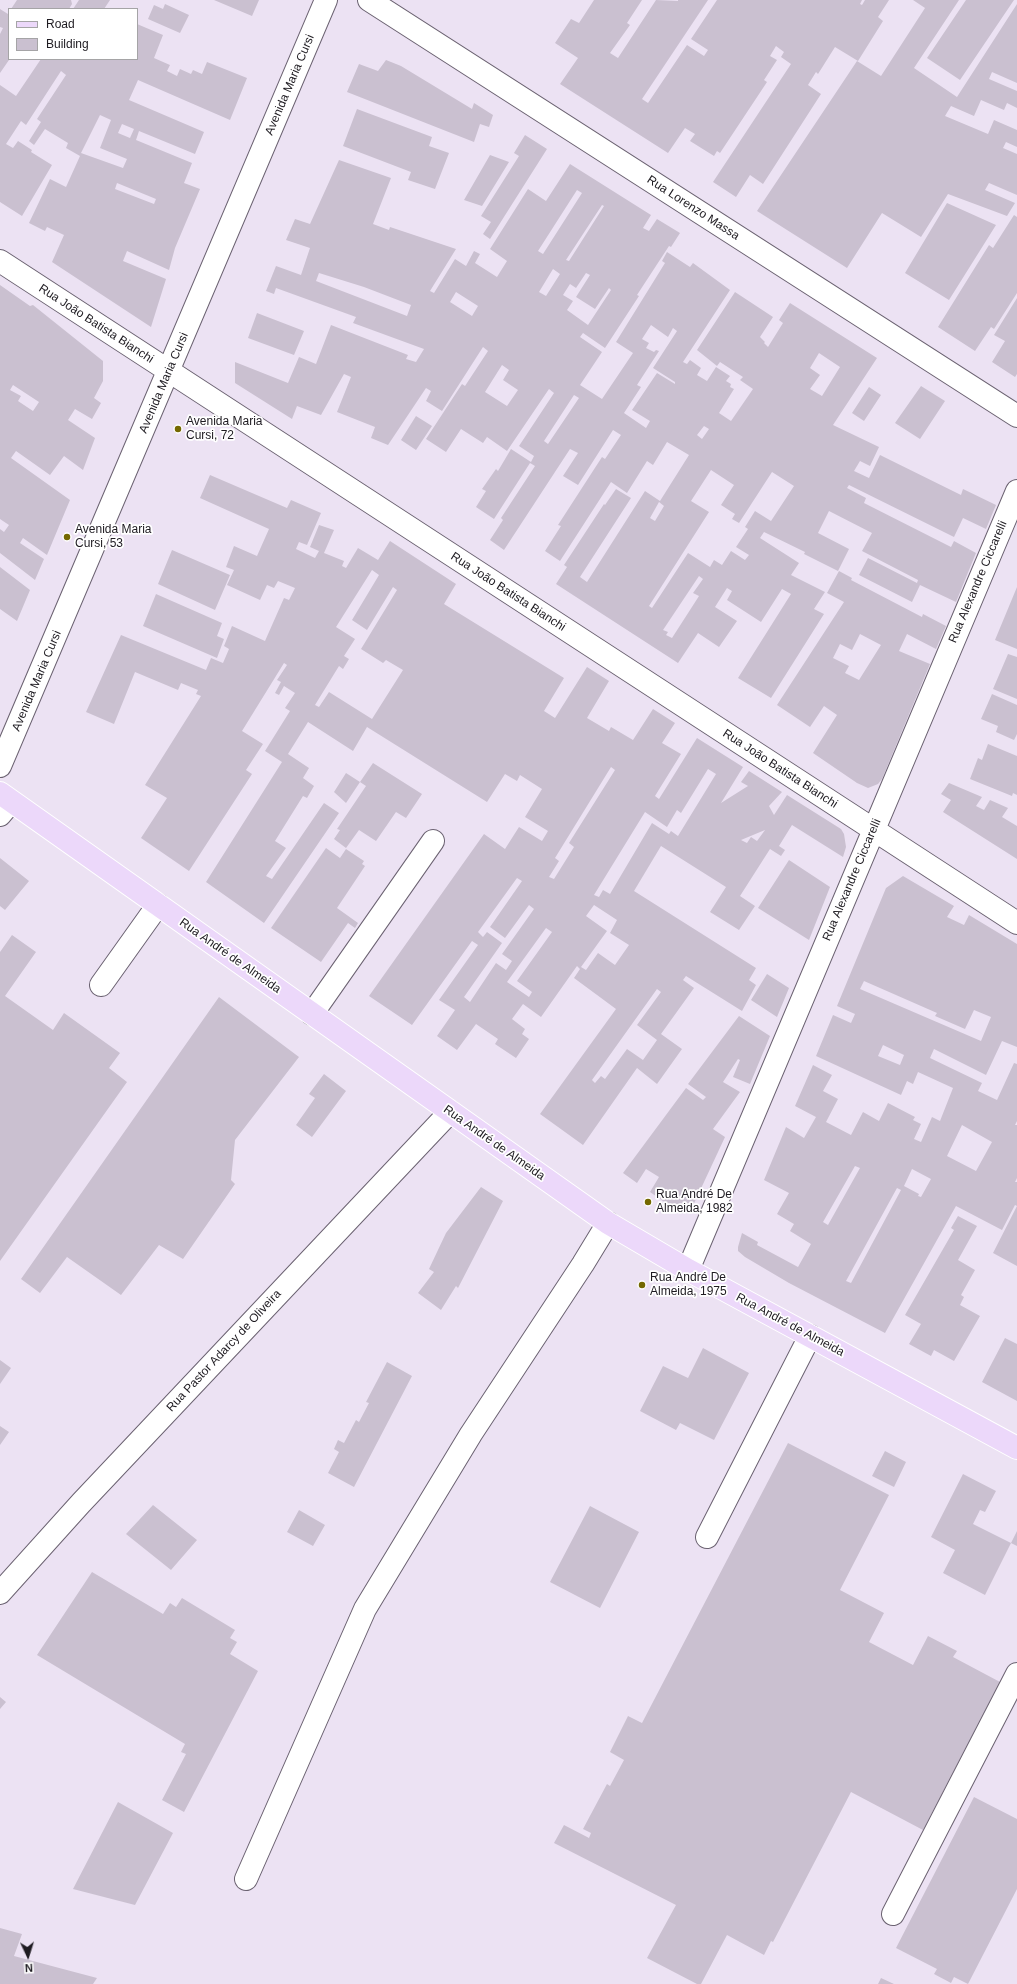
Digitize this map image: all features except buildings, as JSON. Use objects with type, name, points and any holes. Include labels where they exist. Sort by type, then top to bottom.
[{"type":"main road","name":"Rua André de Almeida","points":[[4,803],[158,905],[608,1223],[688,1270],[1017,1448]]},
{"type":"street","name":"Avenida Maria Cursi","points":[[0,766],[326,0]]},
{"type":"street","name":"Rua Lorenzo Massa","points":[[369,0],[1017,416]]},
{"type":"street","name":"Rua João Batista Bianchi","points":[[0,261],[168,372],[1017,923]]},
{"type":"street","name":"Rua Alexandre Ciccarelli","points":[[688,1270],[1017,491]]},
{"type":"street","points":[[312,1014],[433,841]]},
{"type":"street","points":[[101,985],[158,905]]},
{"type":"street","name":"Rua Pastor Adarcy de Oliveira","points":[[0,1593],[80,1503],[450,1112]]},
{"type":"street","points":[[246,1879],[365,1609],[471,1434],[583,1264],[608,1223]]},
{"type":"street","points":[[707,1537],[810,1336]]},
{"type":"street","points":[[893,1914],[1017,1674]]},
{"type":"place","name":"Avenida Maria Cursi, 72","points":[[178,429]]},
{"type":"place","name":"Avenida Maria Cursi, 53","points":[[67,537]]},
{"type":"place","name":"Rua André De Almeida, 1982","points":[[648,1202]]},
{"type":"place","name":"Rua André De Almeida, 1975","points":[[642,1285]]}]
